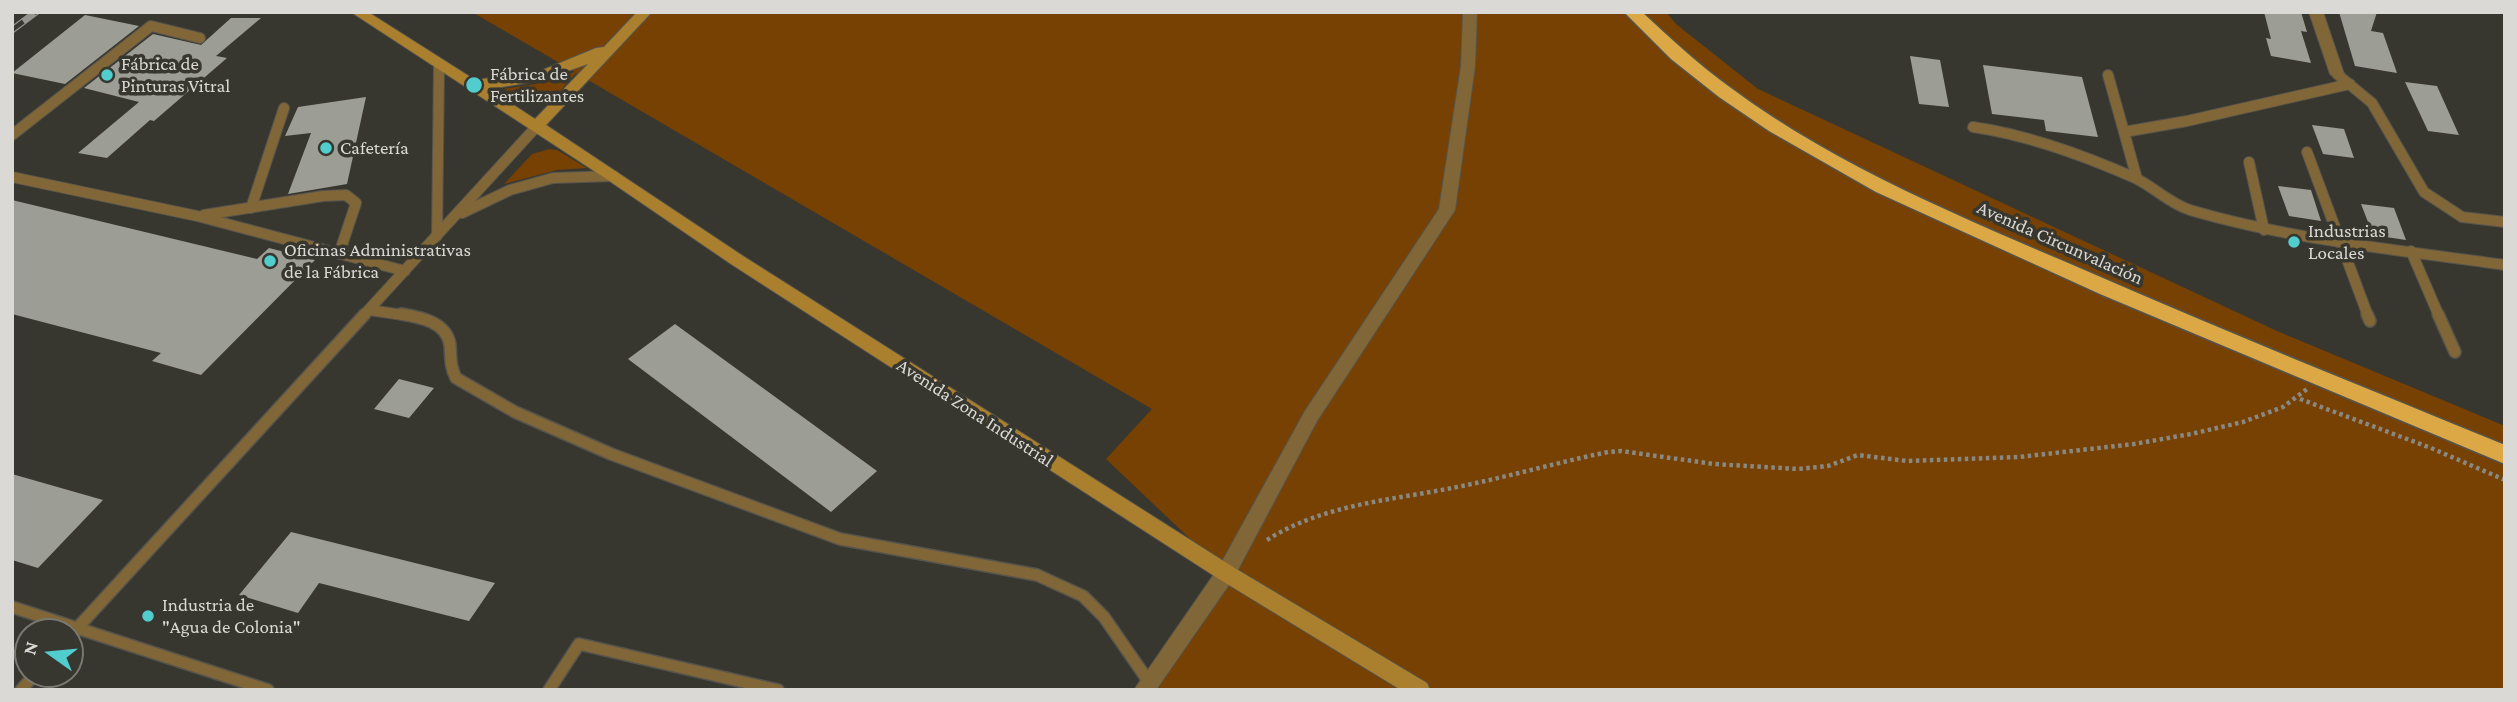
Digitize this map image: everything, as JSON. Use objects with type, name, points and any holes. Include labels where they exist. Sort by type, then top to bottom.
[{"type":"highway","name":"Avenida Circunvalación","points":[[1632,12],[1690,68],[1738,104],[1852,172],[1924,208],[2035,257],[2505,454]]},
{"type":"main road","name":"Avenida Zona Industrial","points":[[358,12],[614,176],[737,260],[1226,573],[1420,690]]},
{"type":"main road","points":[[537,126],[645,12]]},
{"type":"main road","points":[[474,85],[538,79],[569,69],[616,43]]},
{"type":"street","points":[[1147,686],[1226,573],[1311,416],[1447,209],[1468,66],[1470,12]]},
{"type":"street","points":[[2316,12],[2337,74]]},
{"type":"lane","points":[[12,135],[152,26],[200,38]]},
{"type":"lane","points":[[437,236],[439,65]]},
{"type":"lane","points":[[2337,74],[2372,103],[2424,192],[2462,217],[2505,222]]},
{"type":"lane","points":[[2108,75],[2137,179]]},
{"type":"lane","points":[[2124,132],[2187,121],[2350,84]]},
{"type":"lane","points":[[251,208],[285,108]]},
{"type":"lane","points":[[84,621],[537,126]]},
{"type":"lane","points":[[1973,127],[2010,132],[2043,143],[2137,179],[2186,209],[2264,230],[2505,265]]},
{"type":"lane","points":[[2307,152],[2370,321]]},
{"type":"lane","points":[[2249,162],[2264,230]]},
{"type":"lane","points":[[456,215],[510,190],[553,178],[614,176]]},
{"type":"lane","points":[[12,177],[197,216],[405,271]]},
{"type":"lane","points":[[197,216],[346,195],[356,203],[339,254]]},
{"type":"lane","points":[[2411,251],[2455,352]]},
{"type":"lane","points":[[369,310],[415,316],[444,328],[449,337],[451,371],[456,378],[515,412],[611,454],[840,539],[1037,575],[1083,596],[1104,617],[1147,686]]},
{"type":"lane","points":[[12,607],[39,618]]},
{"type":"lane","points":[[84,635],[268,690]]},
{"type":"lane","points":[[549,690],[579,644],[778,690]]},
{"type":"path","points":[[1266,541],[1276,532],[1334,513],[1608,452],[1621,451],[1720,465],[1826,467],[1858,455],[1892,460],[1987,458],[2175,439],[2245,423],[2300,399],[2313,375]]},
{"type":"path","points":[[2300,399],[2431,448],[2505,480]]},
{"type":"shaded area","points":[[472,12],[1666,12],[1676,24],[1758,89],[2277,331],[2505,426],[2505,690],[1147,690],[1226,573],[1106,459],[1152,409],[576,73],[558,94],[545,104],[529,103],[504,89],[536,84],[575,72]]},
{"type":"shaded area","points":[[549,149],[557,150],[587,168],[557,170],[504,184],[532,154]]},
{"type":"building","points":[[2264,12],[2301,12],[2307,32],[2301,31],[2311,63],[2271,56],[2266,38],[2271,39]]},
{"type":"building","points":[[2339,12],[2377,12],[2371,31],[2383,33],[2397,73],[2355,66]]},
{"type":"building","points":[[85,15],[139,26],[65,84],[12,73]]},
{"type":"building","points":[[231,18],[261,18],[216,56],[227,58],[107,158],[78,153],[139,102],[84,88],[153,34],[201,45]]},
{"type":"building","points":[[1910,56],[1940,60],[1949,107],[1919,104]]},
{"type":"building","points":[[1983,65],[2082,77],[2098,137],[2046,131],[2044,120],[1992,114]]},
{"type":"building","points":[[2405,82],[2437,86],[2459,135],[2428,131]]},
{"type":"building","points":[[366,97],[347,184],[288,194],[311,133],[285,136],[298,107]]},
{"type":"building","points":[[2312,125],[2344,129],[2354,158],[2323,154]]},
{"type":"building","points":[[2278,186],[2311,190],[2321,221],[2289,216]]},
{"type":"building","points":[[12,200],[257,259],[269,248],[315,260],[201,375],[152,361],[161,353],[12,314]]},
{"type":"building","points":[[2361,204],[2394,208],[2406,240],[2373,235]]},
{"type":"building","points":[[675,324],[877,471],[831,512],[628,359]]},
{"type":"building","points":[[399,379],[434,388],[409,418],[374,409]]},
{"type":"building","points":[[12,474],[103,500],[38,568],[12,560]]},
{"type":"building","points":[[291,532],[495,583],[469,621],[319,583],[298,613],[239,595]]},
{"type":"railway","points":[[12,30],[36,12]]},
{"type":"place","name":"Fábrica de Pinturas Vitral","points":[[107,75]]},
{"type":"place","name":"Fábrica de Fertilizantes","points":[[474,85]]},
{"type":"place","name":"Cafetería","points":[[326,148]]},
{"type":"place","name":"Industrias Locales","points":[[2294,242]]},
{"type":"place","name":"Oficinas Administrativas de la Fábrica","points":[[270,261]]},
{"type":"place","name":"Industria de \"Agua de Colonia\"","points":[[148,616]]}]
